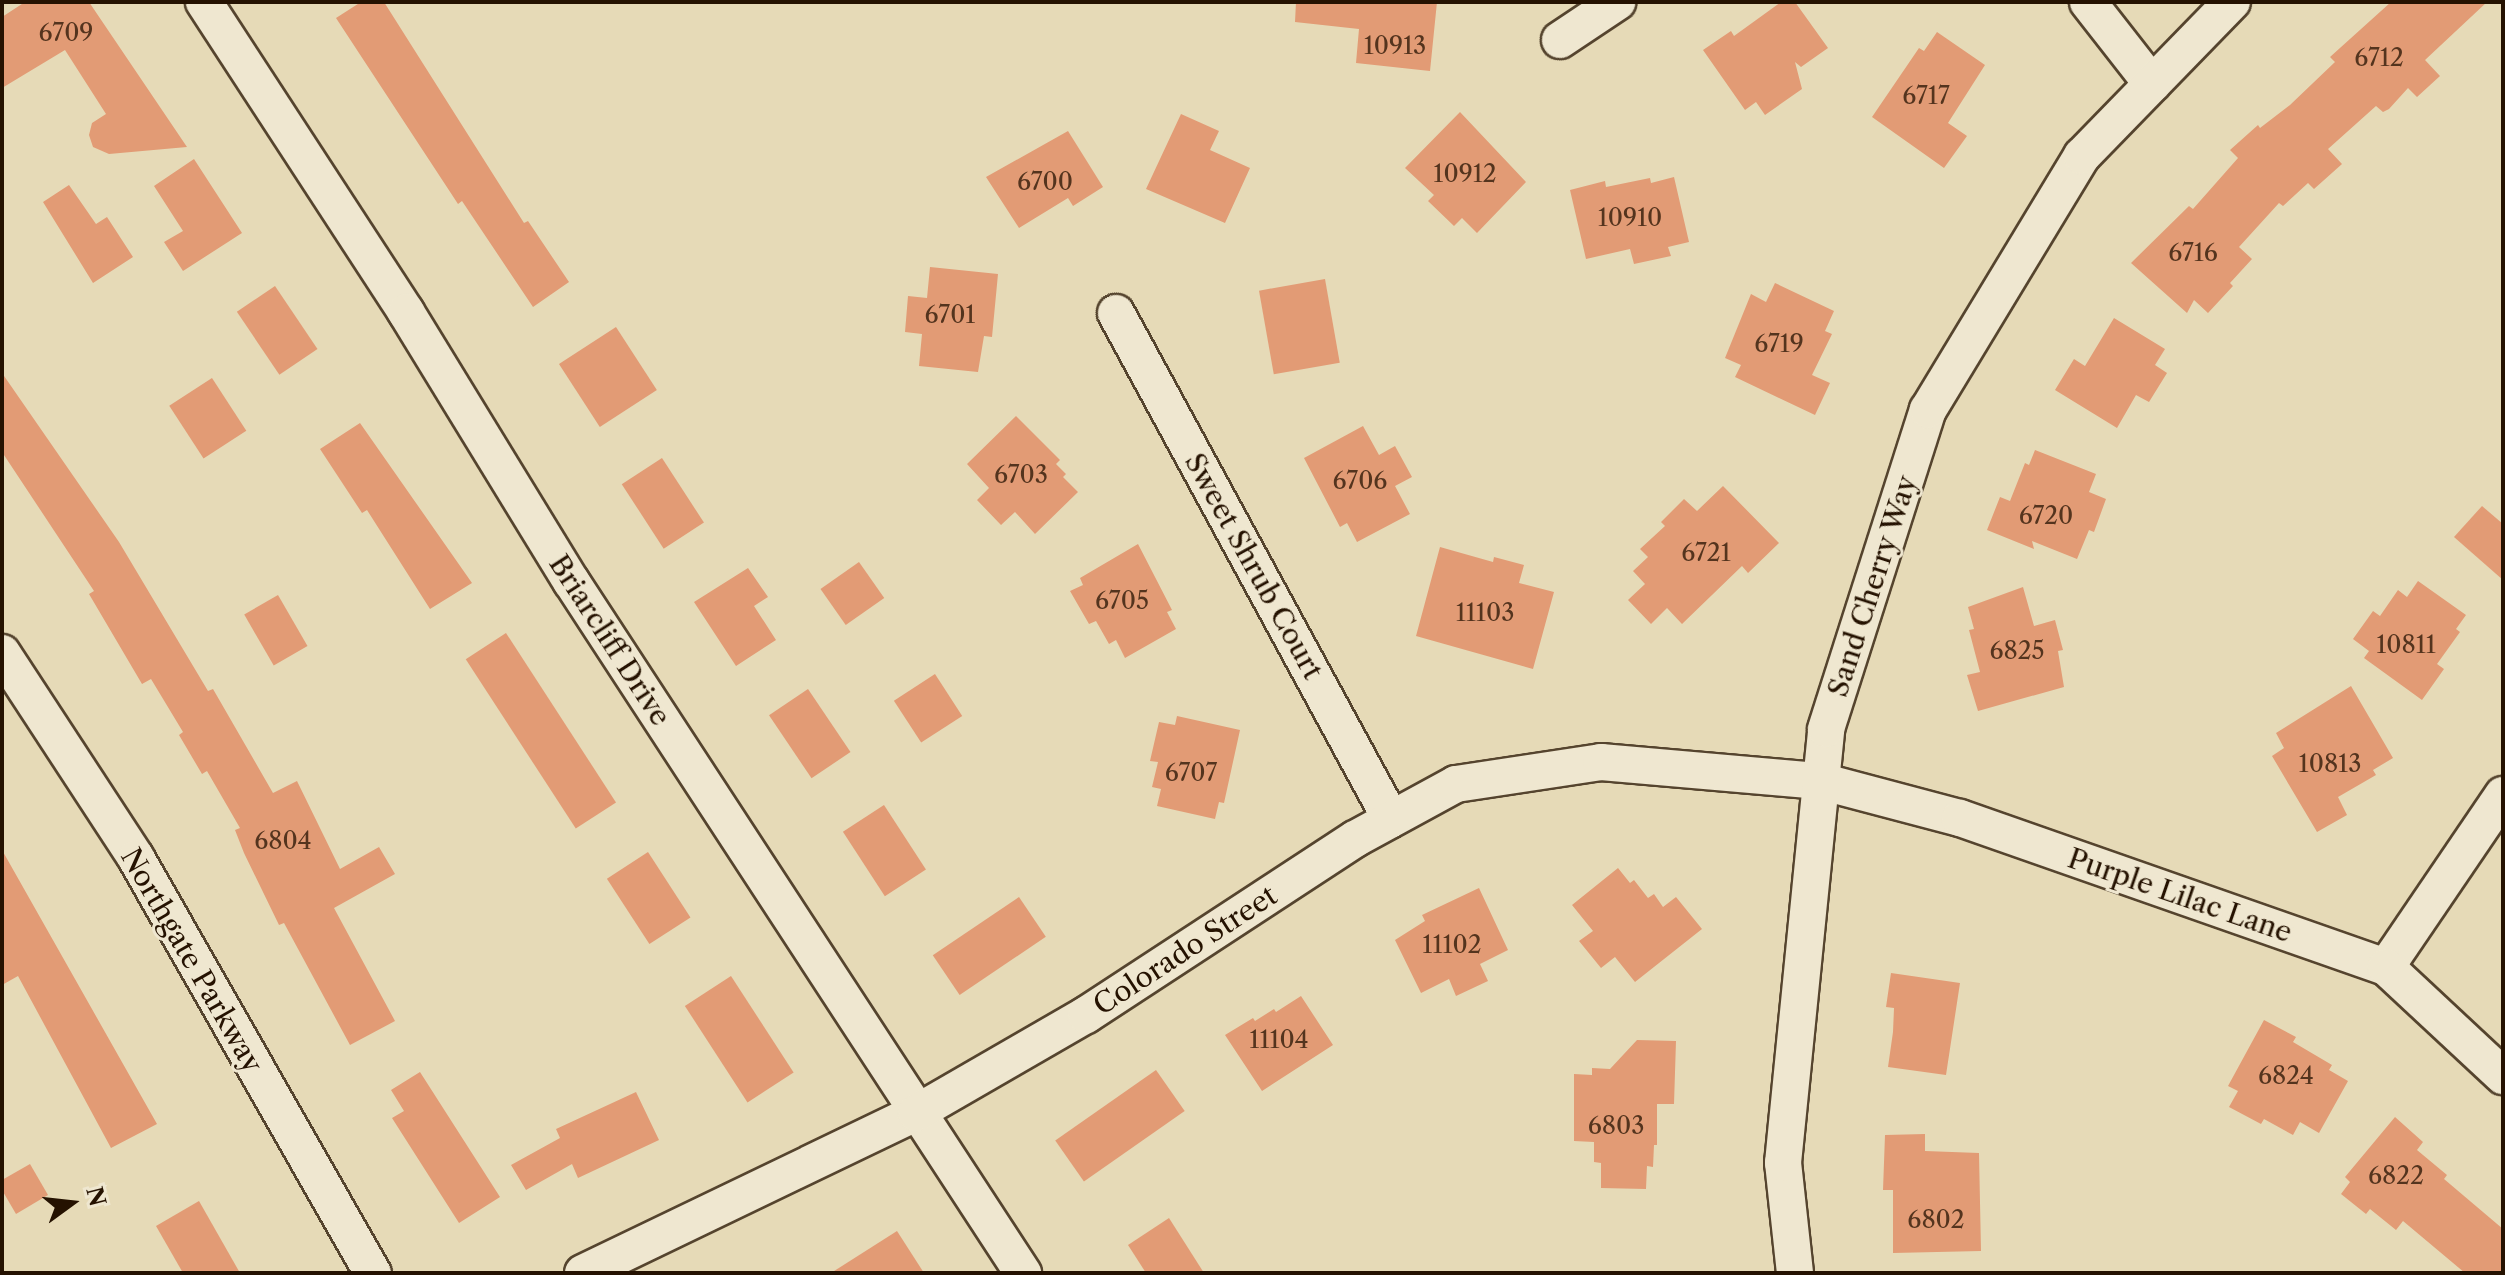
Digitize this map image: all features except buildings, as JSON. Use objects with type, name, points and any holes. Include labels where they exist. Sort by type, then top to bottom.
[{"type":"street","name":"Briarcliff Drive","points":[[204,2],[406,312],[571,581],[1023,1273]]},
{"type":"street","points":[[1560,40],[1617,2]]},
{"type":"street","points":[[2088,2],[2152,84]]},
{"type":"street","name":"Sand Cherry Way","points":[[1795,1273],[1783,1163],[1826,729],[1928,410],[2082,156],[2232,2]]},
{"type":"street","name":"Sweet Shrub Court","points":[[1116,313],[1391,819]]},
{"type":"street","name":"Northgate Parkway","points":[[2,653],[136,858],[373,1273]]},
{"type":"street","name":"Colorado Street","points":[[583,1273],[916,1113],[1086,1015],[1355,839],[1456,784],[1601,762],[1820,781]]},
{"type":"street","name":"Purple Lilac Lane","points":[[1820,781],[1960,818],[2386,967],[2503,1076]]},
{"type":"street","points":[[2386,967],[2503,795]]}]
